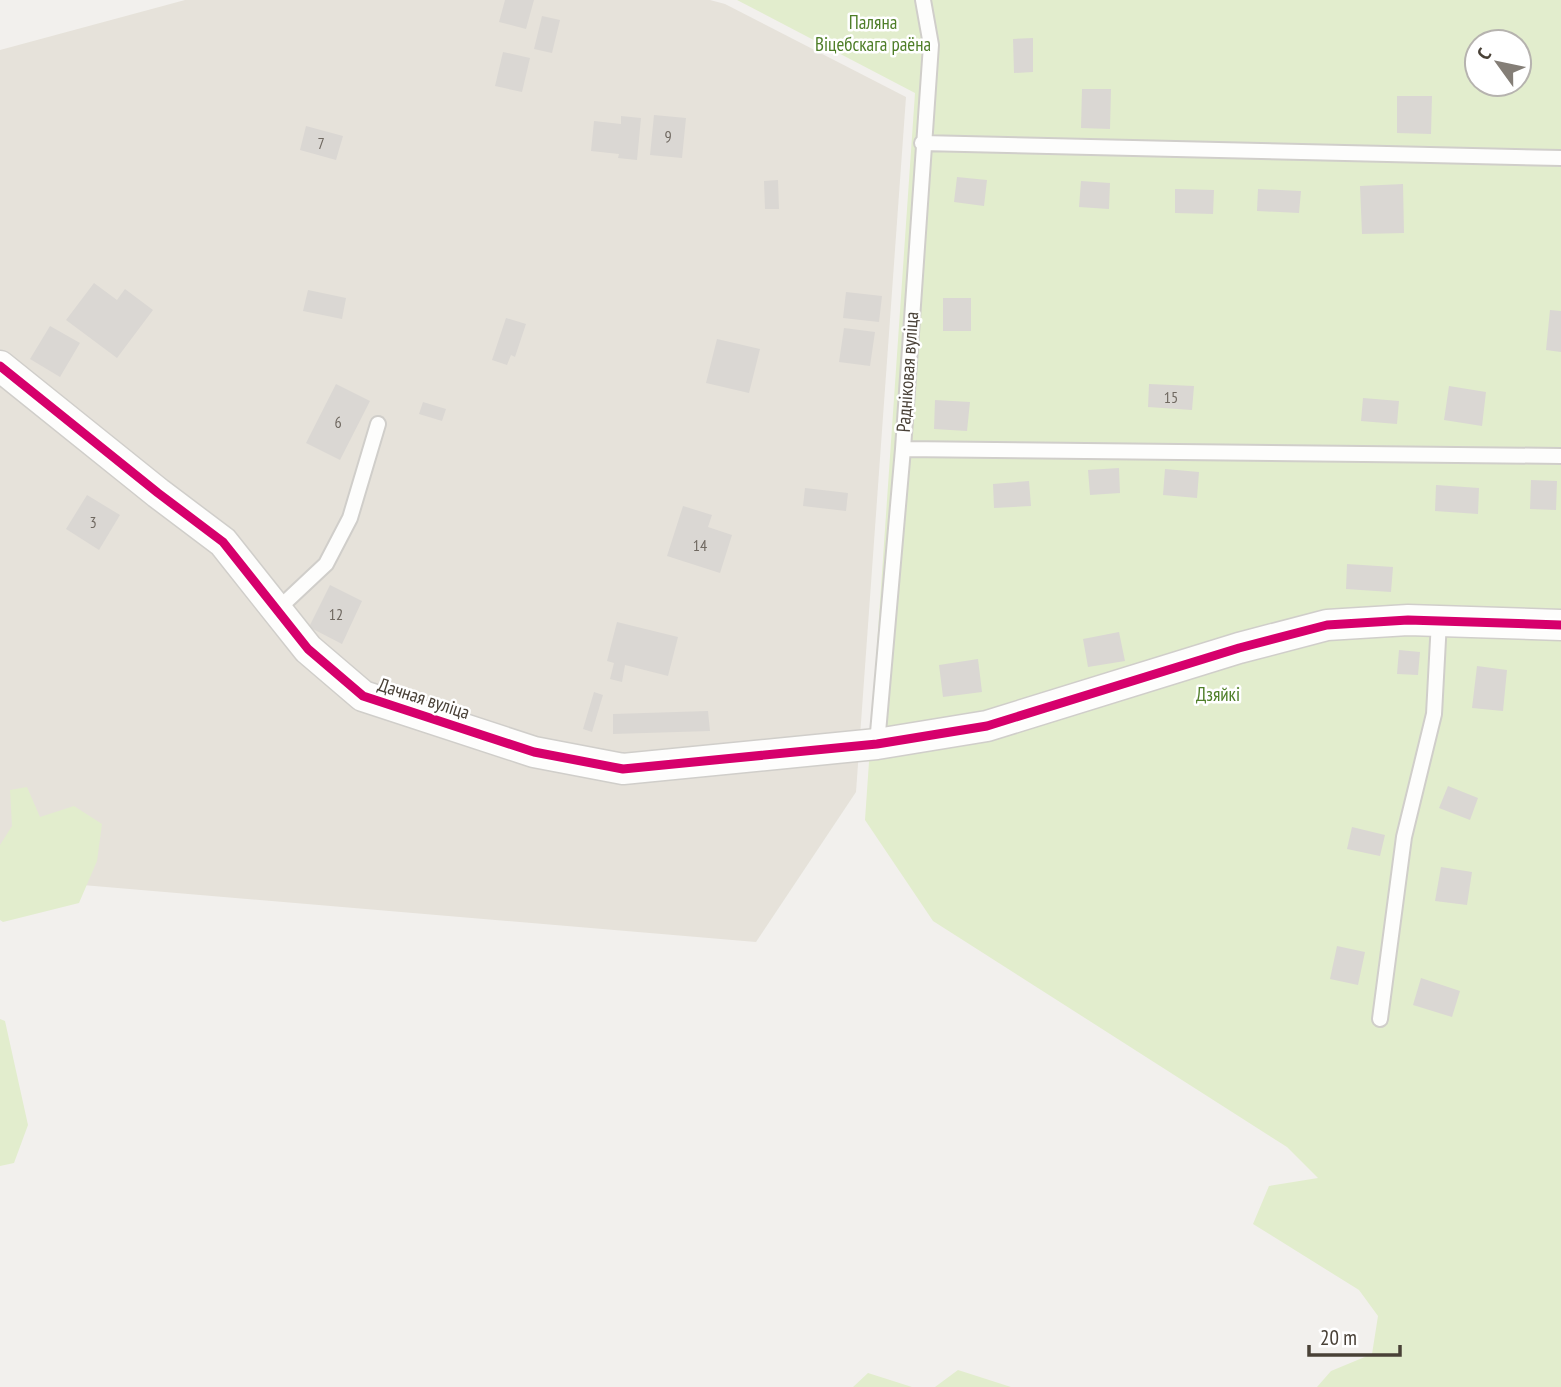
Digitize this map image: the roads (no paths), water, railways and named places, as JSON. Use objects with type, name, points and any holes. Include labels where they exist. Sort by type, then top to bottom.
[{"type":"street","name":"Дачная вуліца","points":[[0,366],[158,494],[223,542],[308,649],[363,696],[534,752],[623,769],[877,744],[987,726],[1239,648],[1327,625],[1408,620],[1561,625]]},
{"type":"lane","name":"Радніковая вуліца","points":[[877,744],[902,449],[931,45],[923,0]]},
{"type":"lane","points":[[922,143],[1561,158]]},
{"type":"lane","points":[[277,610],[326,564],[350,518],[378,424]]},
{"type":"lane","points":[[902,449],[1561,456]]},
{"type":"lane","points":[[1380,1019],[1404,837],[1434,714],[1439,621]]},
{"type":"park label","name":"Паляна Віцебскага раёна","points":[[873,33]]},
{"type":"park label","name":"Дзяйкі","points":[[1218,694]]}]
